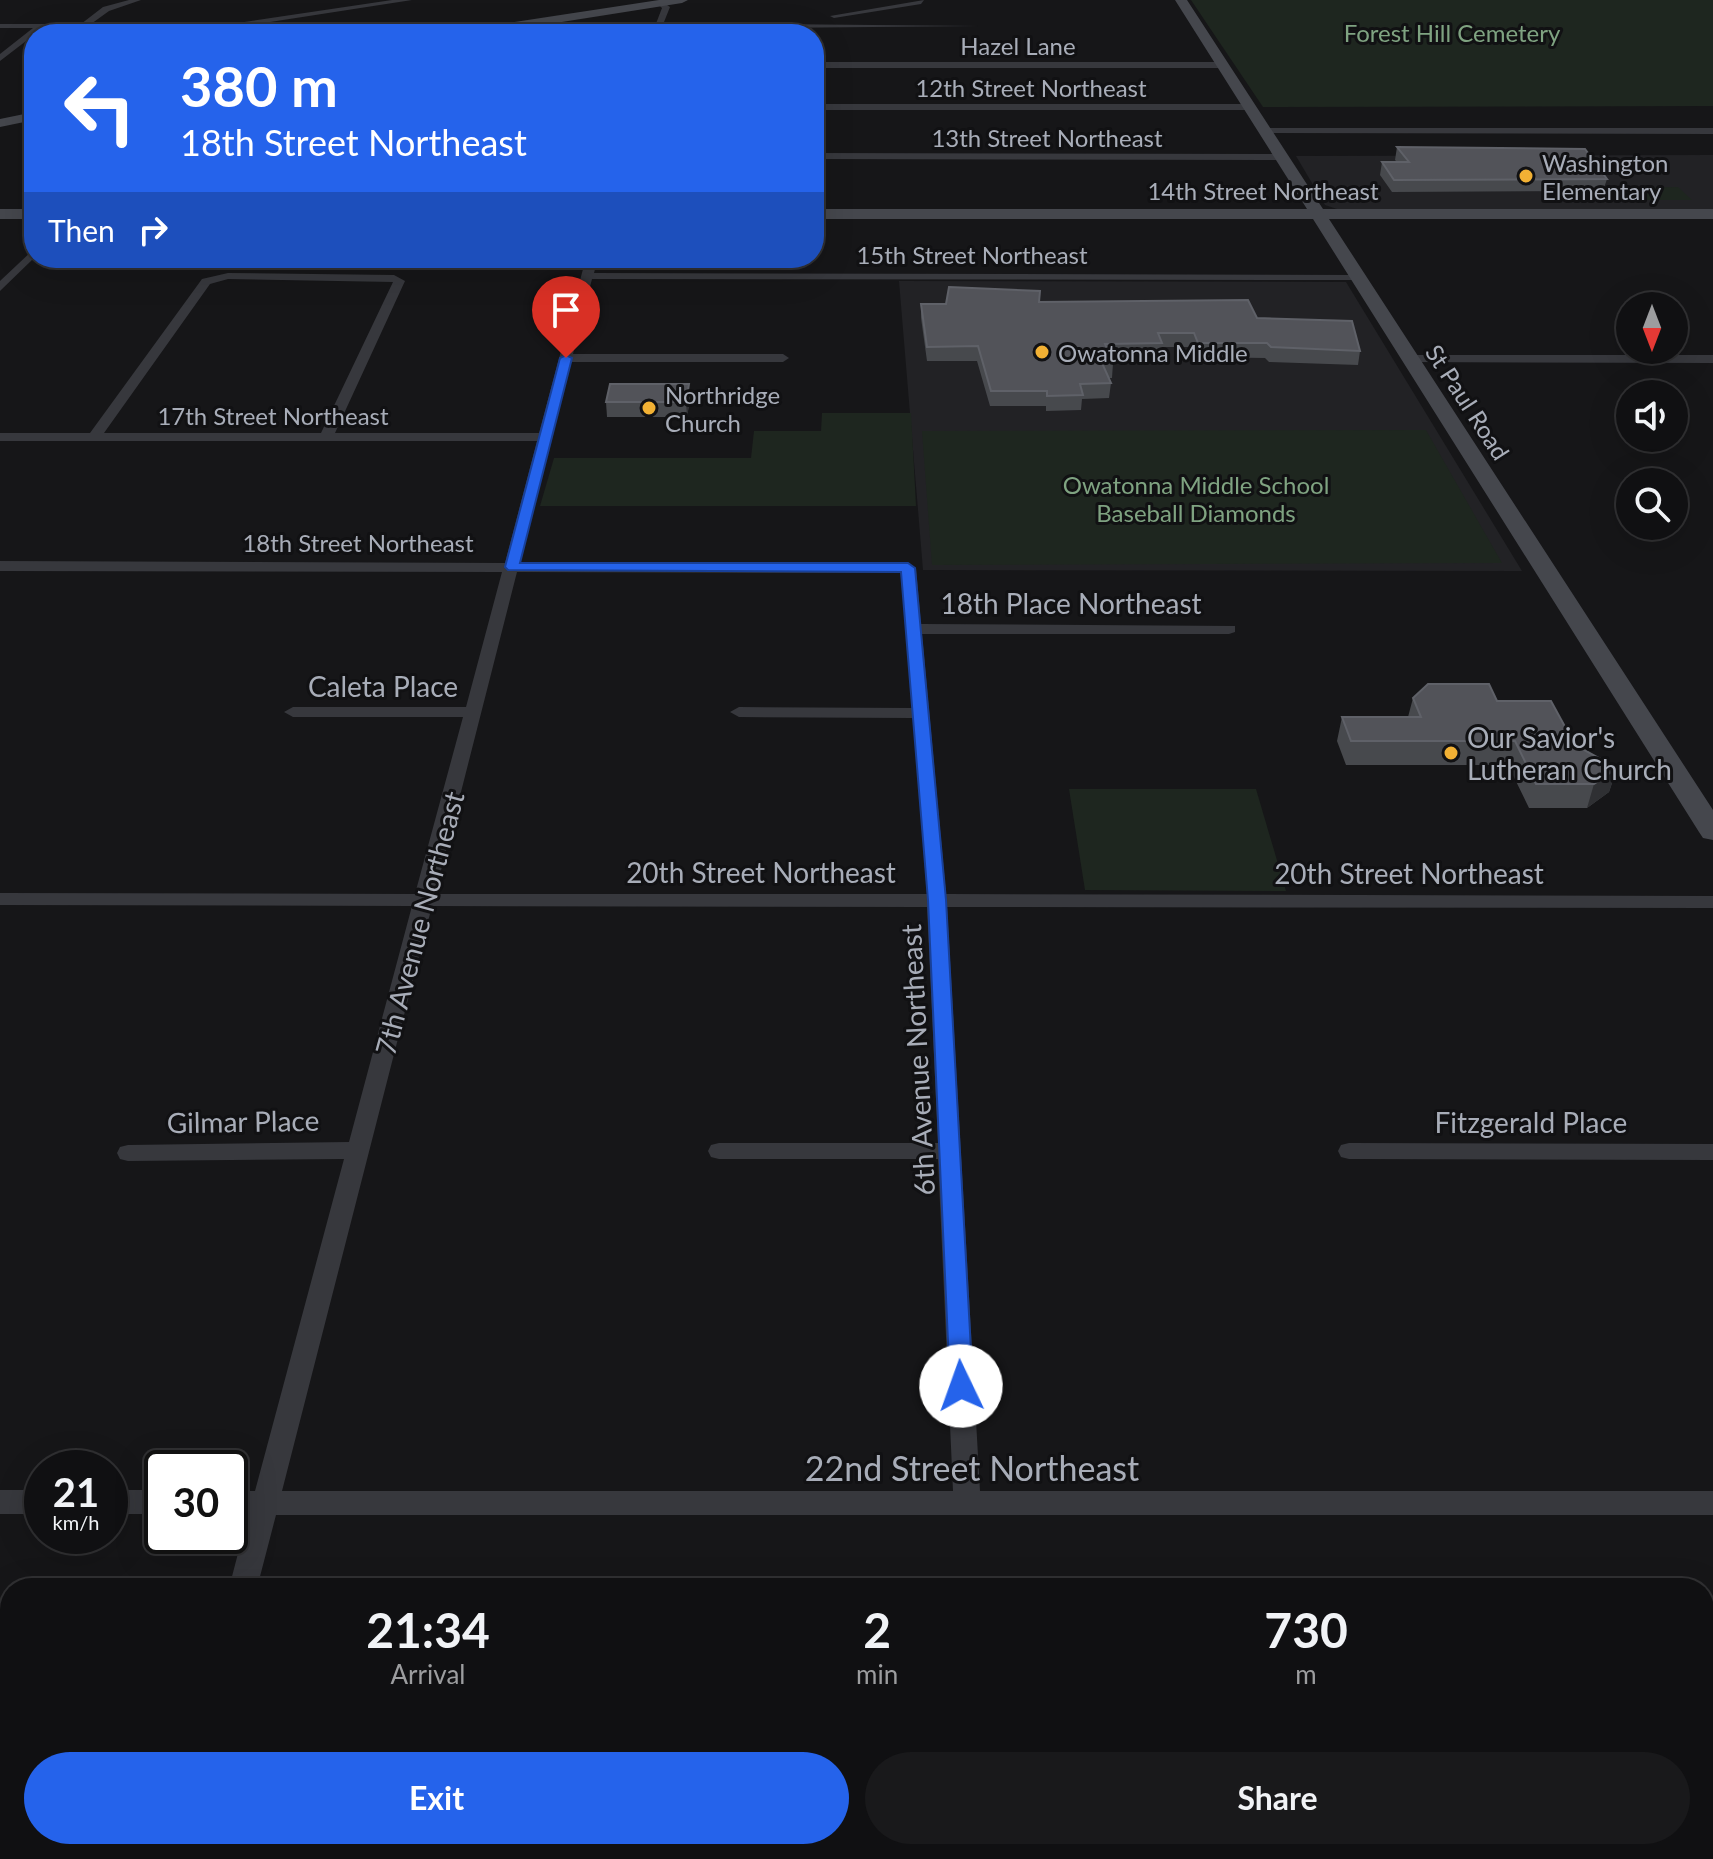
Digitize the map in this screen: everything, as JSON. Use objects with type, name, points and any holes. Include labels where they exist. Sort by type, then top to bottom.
[{"type":"street","points":[[86,24],[106,9],[137,0]]},
{"type":"street","points":[[243,24],[408,0]]},
{"type":"street","points":[[526,24],[682,0]]},
{"type":"street","name":"St Paul Road","points":[[1181,0],[1713,832]]},
{"type":"street","points":[[782,24],[921,2]]},
{"type":"street","points":[[661,3],[666,7],[661,24]]},
{"type":"street","points":[[0,26],[24,26]]},
{"type":"street","points":[[824,26],[975,26]]},
{"type":"street","points":[[0,58],[24,39]]},
{"type":"street","name":"Hazel Lane","points":[[824,65],[1221,65]]},
{"type":"street","name":"12th Street Northeast","points":[[824,107],[1248,107]]},
{"type":"street","points":[[0,123],[24,118]]},
{"type":"street","points":[[1264,131],[1713,131]]},
{"type":"street","name":"13th Street Northeast","points":[[824,156],[1280,157]]},
{"type":"street","points":[[0,214],[24,214]]},
{"type":"street","name":"14th Street Northeast","points":[[824,214],[1713,214]]},
{"type":"street","points":[[0,288],[24,263]]},
{"type":"street","name":"7th Avenue Northeast","points":[[246,1578],[590,268]]},
{"type":"street","name":"15th Street Northeast","points":[[667,268],[1357,277]]},
{"type":"street","points":[[94,437],[202,284],[213,279],[380,276],[399,281],[326,437]]},
{"type":"street","points":[[566,358],[783,358]]},
{"type":"street","points":[[1410,359],[1713,359]]},
{"type":"street","name":"17th Street Northeast","points":[[0,437],[545,437]]},
{"type":"street","name":"18th Street Northeast","points":[[0,566],[908,568]]},
{"type":"street","name":"6th Avenue Northeast","points":[[908,568],[937,900],[967,1503]]},
{"type":"street","name":"18th Place Northeast","points":[[913,629],[1229,629]]},
{"type":"street","name":"Caleta Place","points":[[293,712],[474,712]]},
{"type":"street","points":[[739,712],[920,713]]},
{"type":"street","name":"20th Street Northeast","points":[[0,899],[1713,902]]},
{"type":"street","name":"Gilmar Place","points":[[128,1153],[359,1150]]},
{"type":"street","points":[[719,1151],[949,1151]]},
{"type":"street","name":"Fitzgerald Place","points":[[1349,1151],[1713,1152]]},
{"type":"street","points":[[0,1502],[24,1502]]},
{"type":"street","name":"22nd Street Northeast","points":[[248,1503],[1713,1503]]},
{"type":"shaded area","points":[[1713,155],[1713,209],[1337,209],[1325,205],[1296,156]]},
{"type":"shaded area","points":[[899,281],[1346,282],[1522,571],[923,570]]},
{"type":"green space","name":"Forest Hill Cemetery","points":[[1191,0],[1713,0],[1713,106],[1263,107]]},
{"type":"green space","points":[[1678,187],[1692,200],[1634,200],[1621,188]]},
{"type":"green space","points":[[822,413],[911,413],[916,506],[540,506],[554,458],[751,458],[754,431],[821,431]]},
{"type":"green space","name":"Owatonna Middle School Baseball Diamonds","points":[[1426,430],[1502,563],[932,565],[922,431]]},
{"type":"green space","points":[[1069,789],[1256,789],[1286,891],[1085,890]]},
{"type":"building","points":[[1397,147],[1585,149],[1607,179],[1394,180],[1382,162],[1409,162]]},
{"type":"building","name":"Owatonna Middle","points":[[949,287],[1040,291],[1039,302],[1248,300],[1257,318],[1352,321],[1360,351],[1271,347],[1267,343],[1198,343],[1194,333],[1158,333],[1162,343],[1105,344],[1113,363],[1102,363],[1111,383],[1080,384],[1083,395],[1047,396],[1047,391],[991,391],[978,346],[927,347],[921,304],[946,304]]},
{"type":"building","points":[[610,384],[689,384],[686,402],[606,402]]},
{"type":"building","points":[[1428,684],[1489,684],[1497,701],[1551,701],[1575,745],[1617,768],[1594,784],[1536,784],[1515,741],[1351,741],[1342,717],[1421,717],[1413,698]]},
{"type":"place","name":"Washington Elementary","points":[[1526,176]]},
{"type":"place","name":"Owatonna Middle","points":[[1042,352]]},
{"type":"place","name":"Northridge Church","points":[[649,408]]},
{"type":"place","name":"Our Savior's Lutheran Church","points":[[1451,753]]},
{"type":"route","points":[[566,358],[512,567],[908,568],[937,900],[961,1386]]}]
